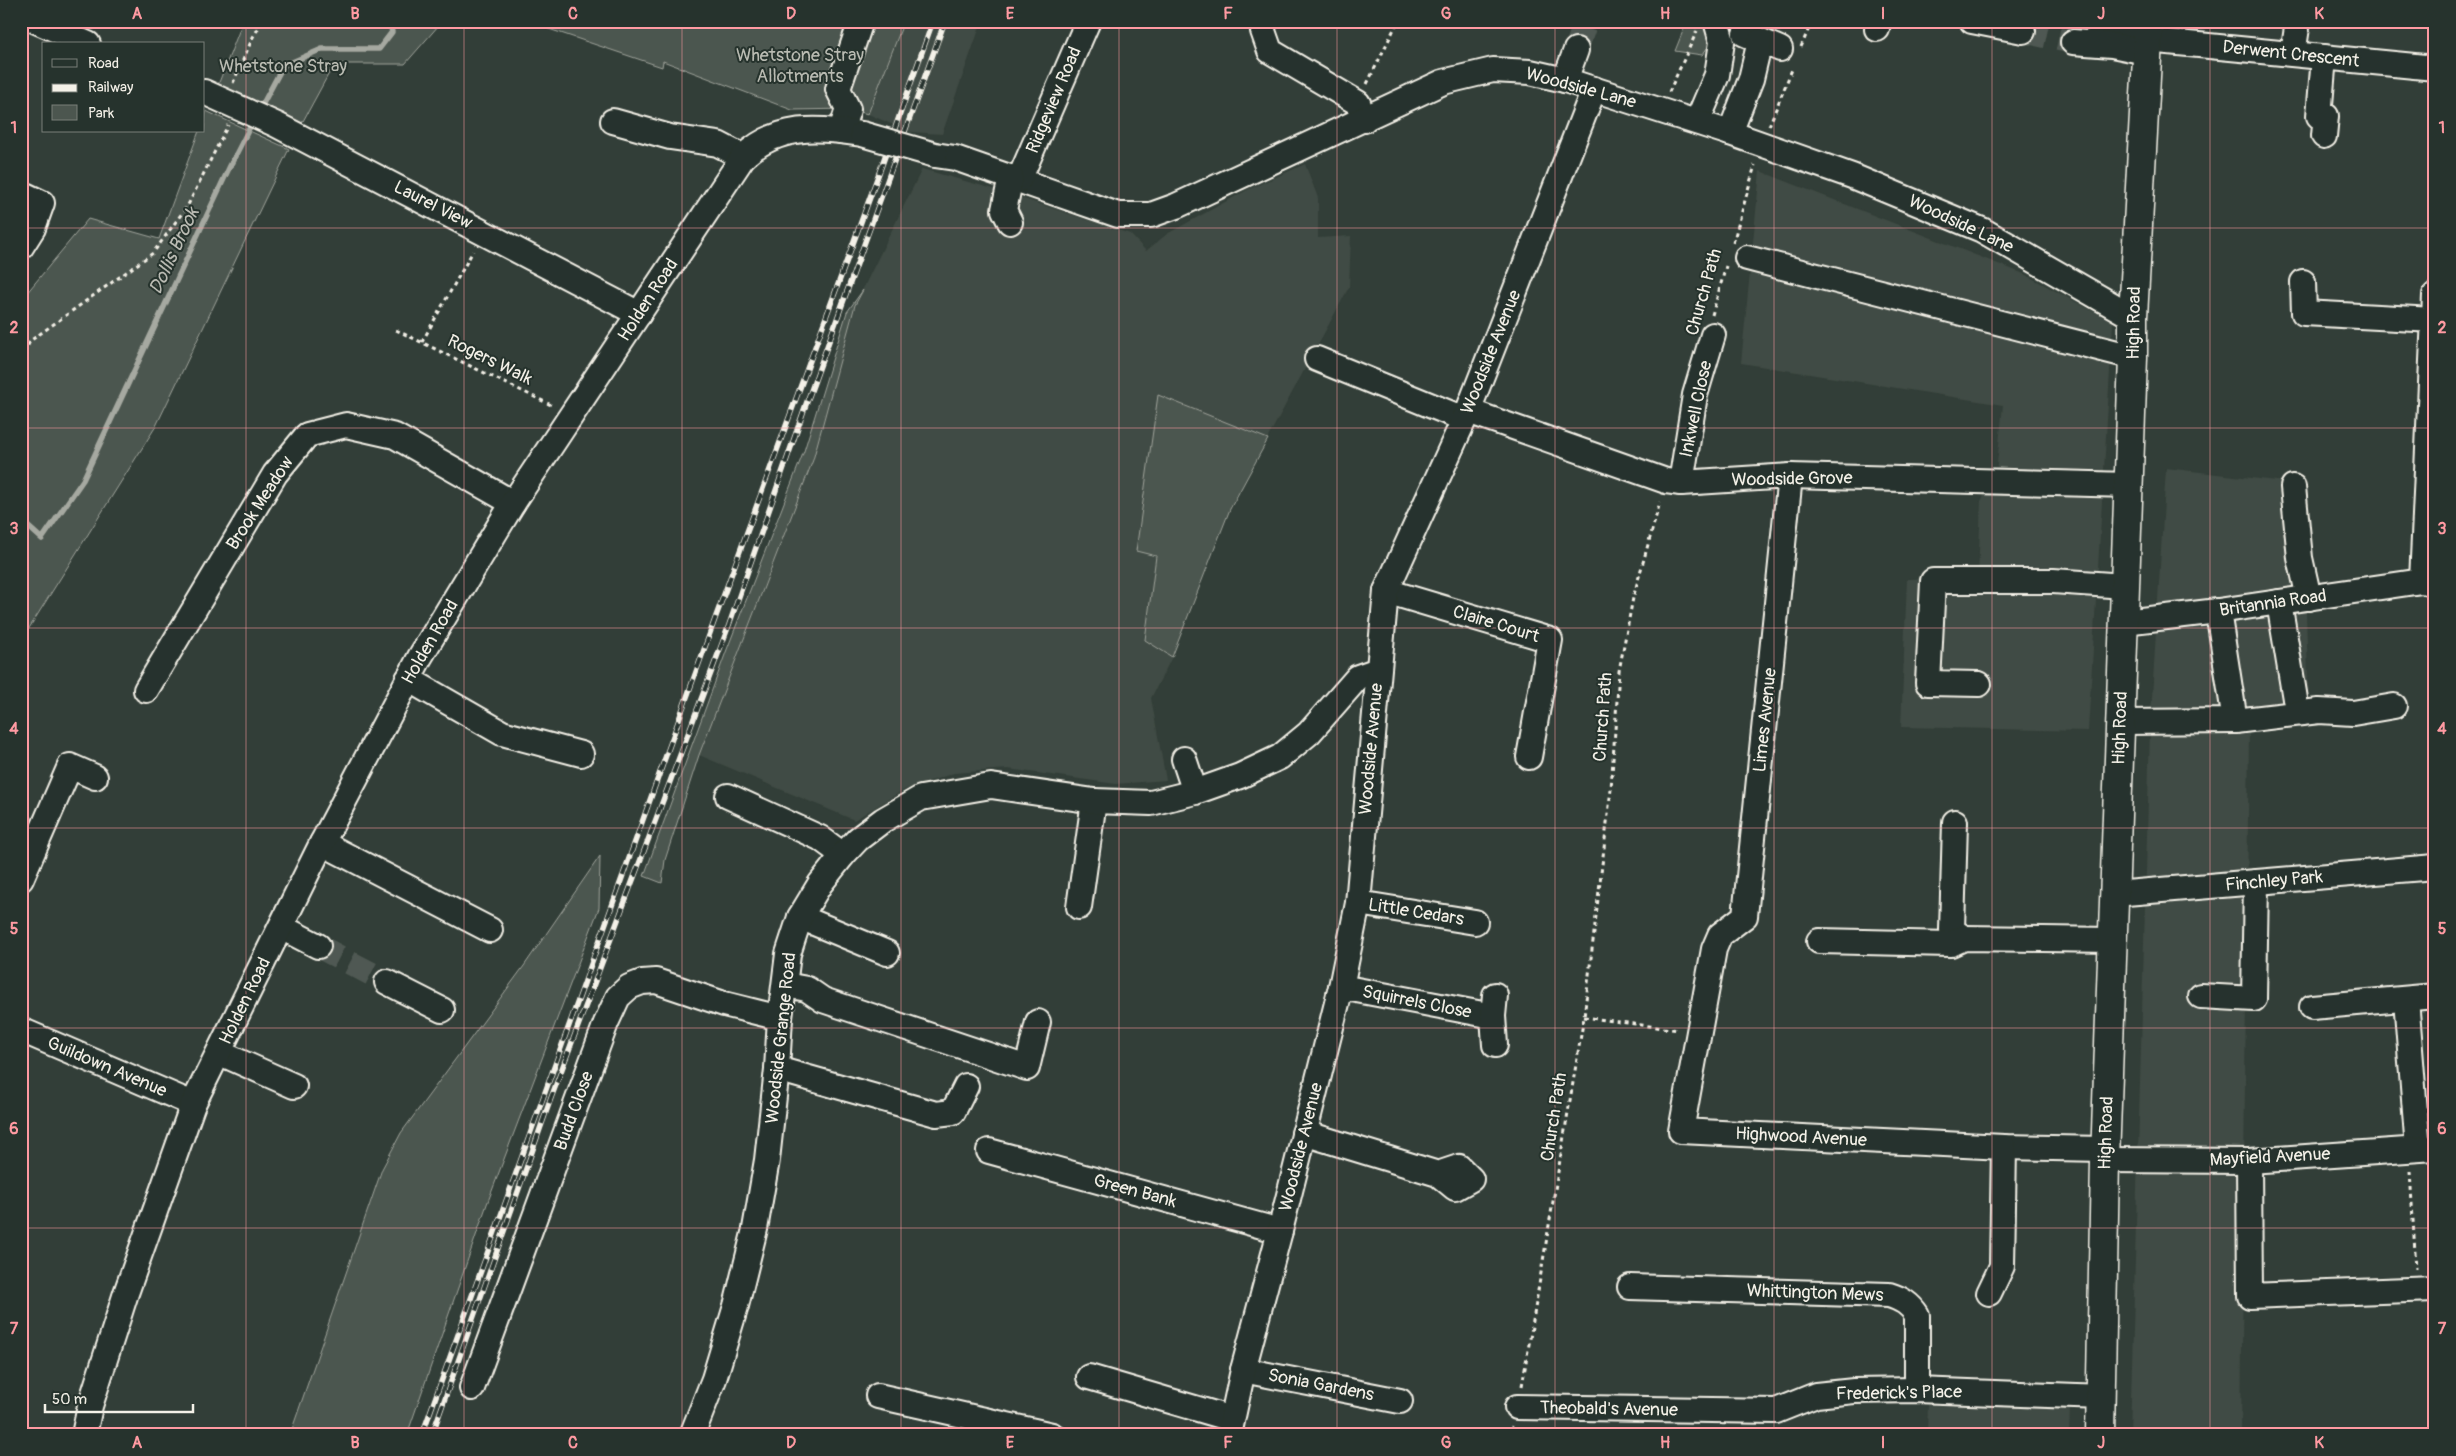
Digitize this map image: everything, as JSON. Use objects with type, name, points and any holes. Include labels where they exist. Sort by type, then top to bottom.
[{"type":"main road","name":"High Road","points":[[2100,1435],[2105,1154],[2129,485],[2133,357],[2132,317],[2147,36]]},
{"type":"street","points":[[36,21],[83,42]]},
{"type":"street","points":[[852,132],[848,109],[838,89],[861,21]]},
{"type":"street","name":"Ridgeview Road","points":[[1010,222],[1004,210],[1015,178],[1088,21]]},
{"type":"street","points":[[1264,21],[1263,31],[1270,51],[1361,112]]},
{"type":"street","points":[[1972,21],[2023,32]]},
{"type":"street","points":[[2293,54],[2298,21]]},
{"type":"street","points":[[1697,122],[1717,75],[1722,42],[1707,26]]},
{"type":"street","name":"Derwent Crescent","points":[[2086,27],[2293,54],[2435,68]]},
{"type":"street","points":[[1730,133],[1751,79],[1776,48]]},
{"type":"street","points":[[1566,80],[1576,50]]},
{"type":"street","points":[[2324,57],[2319,116],[2326,116],[2324,136]]},
{"type":"street","name":"Woodside Lane","points":[[1015,178],[1118,215],[1151,215],[1176,206],[1242,174],[1361,112],[1444,82],[1475,73],[1510,69],[1566,80],[1730,133],[1852,176],[1982,230],[2132,317]]},
{"type":"street","name":"Woodside Avenue","points":[[1231,1427],[1242,1370],[1280,1231],[1341,987],[1358,903],[1386,591],[1466,415],[1594,89]]},
{"type":"street","name":"Laurel View","points":[[229,103],[277,125],[484,231],[639,314]]},
{"type":"street","points":[[613,121],[670,137],[718,144],[743,156]]},
{"type":"street","name":"Holden Road","points":[[84,1435],[90,1406],[126,1294],[193,1104],[322,843],[408,679],[513,503],[743,156],[756,144],[773,135],[798,130],[852,132],[935,155],[955,158],[1015,178]]},
{"type":"street","points":[[21,193],[42,203],[33,228],[21,247]]},
{"type":"street","points":[[1736,255],[2133,357]]},
{"type":"street","points":[[2303,282],[2304,314],[2374,319],[2434,320]]},
{"type":"street","points":[[2428,582],[2435,295]]},
{"type":"street","name":"Inkwell Close","points":[[1674,482],[1712,326]]},
{"type":"street","name":"Woodside Grove","points":[[1317,359],[1466,415],[1674,482],[1790,476],[2129,485]]},
{"type":"street","name":"Brook Meadow","points":[[146,690],[275,474],[307,435],[346,425],[395,436],[513,503]]},
{"type":"street","name":"Limes Avenue","points":[[1714,949],[1720,935],[1745,916],[1790,476]]},
{"type":"street","points":[[2293,487],[2300,558],[2309,598]]},
{"type":"street","points":[[1979,684],[1928,682],[1933,581],[2053,581],[2125,586]]},
{"type":"street","name":"Britannia Road","points":[[2124,622],[2428,582]]},
{"type":"street","name":"Claire Court","points":[[1386,591],[1550,640],[1529,757]]},
{"type":"street","points":[[2279,602],[2295,699]]},
{"type":"street","points":[[2218,611],[2235,721]]},
{"type":"street","name":"Woodside Grange Road","points":[[692,1435],[714,1379],[736,1306],[755,1229],[767,1160],[788,954],[800,917],[820,884],[843,854],[884,820],[921,798],[991,786],[1094,801],[1151,803],[1194,792],[1240,776],[1280,757],[1309,733],[1358,677],[1378,670]]},
{"type":"street","points":[[408,679],[502,733],[582,754]]},
{"type":"street","points":[[2120,722],[2235,721],[2319,711],[2353,713],[2394,706]]},
{"type":"street","points":[[1184,759],[1194,792]]},
{"type":"street","points":[[21,879],[70,766],[95,777]]},
{"type":"street","points":[[728,796],[820,838],[843,854]]},
{"type":"street","points":[[1079,907],[1094,801]]},
{"type":"street","points":[[1955,822],[1952,930],[1964,938]]},
{"type":"street","points":[[322,843],[490,930]]},
{"type":"street","name":"Finchley Park","points":[[2114,894],[2435,867]]},
{"type":"street","points":[[2201,996],[2254,999],[2256,882]]},
{"type":"street","name":"Little Cedars","points":[[1358,903],[1475,922]]},
{"type":"street","points":[[800,917],[887,953]]},
{"type":"street","points":[[281,927],[318,946]]},
{"type":"street","points":[[1819,940],[1951,944],[1964,938],[2112,940]]},
{"type":"street","name":"Highwood Avenue","points":[[1714,949],[1681,1131],[2004,1147],[2105,1154]]},
{"type":"street","name":"Budd Close","points":[[472,1388],[602,1032],[618,997],[630,987],[642,982],[656,981],[724,1004],[780,1018]]},
{"type":"street","points":[[387,982],[442,1010]]},
{"type":"street","points":[[785,984],[807,989],[823,1000],[1027,1068],[1038,1022]]},
{"type":"street","name":"Squirrels Close","points":[[1341,987],[1494,1006],[1495,1045]]},
{"type":"street","points":[[2312,1007],[2435,996]]},
{"type":"street","points":[[2406,999],[2421,1149]]},
{"type":"street","name":"Guildown Avenue","points":[[21,1030],[193,1104]]},
{"type":"street","points":[[220,1052],[294,1086]]},
{"type":"street","points":[[777,1069],[864,1092],[883,1100],[936,1114],[953,1112],[966,1086]]},
{"type":"street","points":[[1304,1133],[1438,1174]]},
{"type":"street","points":[[1989,1293],[2002,1266],[2004,1147]]},
{"type":"street","name":"Mayfield Avenue","points":[[2105,1154],[2249,1160],[2421,1149]]},
{"type":"street","name":"Green Bank","points":[[989,1151],[1280,1231]]},
{"type":"street","points":[[2249,1160],[2250,1296],[2426,1290]]},
{"type":"street","name":"Whittington Mews","points":[[1630,1287],[1889,1295],[1901,1298],[1912,1307],[1917,1316],[1917,1390]]},
{"type":"street","name":"Sonia Gardens","points":[[1242,1370],[1400,1400]]},
{"type":"street","points":[[1090,1377],[1231,1427]]},
{"type":"street","name":"Frederick's Place","points":[[1700,1411],[1776,1411],[1816,1395],[1854,1391],[1917,1390],[2102,1397]]},
{"type":"street","points":[[878,1396],[1052,1435]]},
{"type":"street","name":"Theobald's Avenue","points":[[1517,1407],[1700,1411]]},
{"type":"path","points":[[21,360],[30,341],[153,253],[188,206],[253,37],[263,21]]},
{"type":"path","points":[[1361,112],[1398,21]]},
{"type":"path","name":"Church Path","points":[[1712,326],[1736,255],[1761,144],[1776,48],[1812,21]]},
{"type":"path","points":[[1661,110],[1707,26]]},
{"type":"path","points":[[422,342],[484,231]]},
{"type":"path","name":"Rogers Walk","points":[[396,330],[572,415]]},
{"type":"path","name":"Church Path","points":[[1510,1435],[1517,1407],[1550,1225],[1584,1017],[1611,789],[1619,671],[1633,598],[1674,482]]},
{"type":"path","points":[[1584,1017],[1699,1033]]},
{"type":"path","points":[[2421,1149],[2426,1290]]},
{"type":"shaded area","points":[[904,21],[982,21],[942,134],[910,132],[868,114]]},
{"type":"shaded area","points":[[1305,164],[1318,198],[1318,238],[1351,236],[1349,287],[1230,508],[1172,657],[1151,698],[1166,780],[1116,784],[1008,769],[954,773],[904,790],[854,820],[699,755],[813,460],[855,305],[922,169],[997,190],[1130,234],[1146,251],[1167,234],[1247,190]]},
{"type":"shaded area","points":[[1760,171],[2024,274],[2113,322],[2088,731],[1901,727],[1907,579],[1978,578],[1981,501],[1996,474],[2003,405],[1741,363]]},
{"type":"shaded area","points":[[2166,468],[2302,484],[2309,709],[2249,731],[2241,1435],[2130,1435],[2150,730]]},
{"type":"shaded area","points":[[1928,1405],[2070,1409],[2069,1435],[1927,1435]]},
{"type":"green space","name":"Whetstone Stray","points":[[243,21],[454,21],[439,25],[405,64],[334,64],[302,123],[218,85]]},
{"type":"green space","name":"Whetstone Stray Allotments","points":[[525,21],[904,21],[868,114],[848,109],[792,110],[663,61],[662,67]]},
{"type":"green space","points":[[1687,21],[1720,21],[1721,29],[1702,55],[1675,51]]},
{"type":"green space","points":[[206,111],[289,149],[156,426],[21,641],[21,300],[88,219],[159,239],[199,132],[205,132]]},
{"type":"green space","points":[[863,290],[855,305],[813,460],[699,755],[665,860],[662,883],[644,876],[726,652],[804,451],[847,312]]},
{"type":"green space","points":[[1158,395],[1268,439],[1230,509],[1172,657],[1145,640],[1156,556],[1136,551]]},
{"type":"green space","points":[[600,856],[599,908],[487,1204],[407,1435],[290,1435],[382,1169],[401,1133],[524,966]]},
{"type":"waterway","name":"Dollis Brook","points":[[259,111],[283,66],[322,49],[379,49],[392,32],[389,21]]},
{"type":"waterway","name":"Dollis Brook","points":[[21,520],[42,539],[83,480],[230,166],[253,121]]},
{"type":"tunnel","points":[[1576,50],[1586,21]]},
{"type":"tunnel","points":[[2023,31],[2073,42]]},
{"type":"tunnel","points":[[318,946],[387,982]]},
{"type":"railway","points":[[422,1435],[715,619],[933,21]]},
{"type":"railway","points":[[432,1435],[551,1098],[729,625],[804,410],[945,21]]}]
